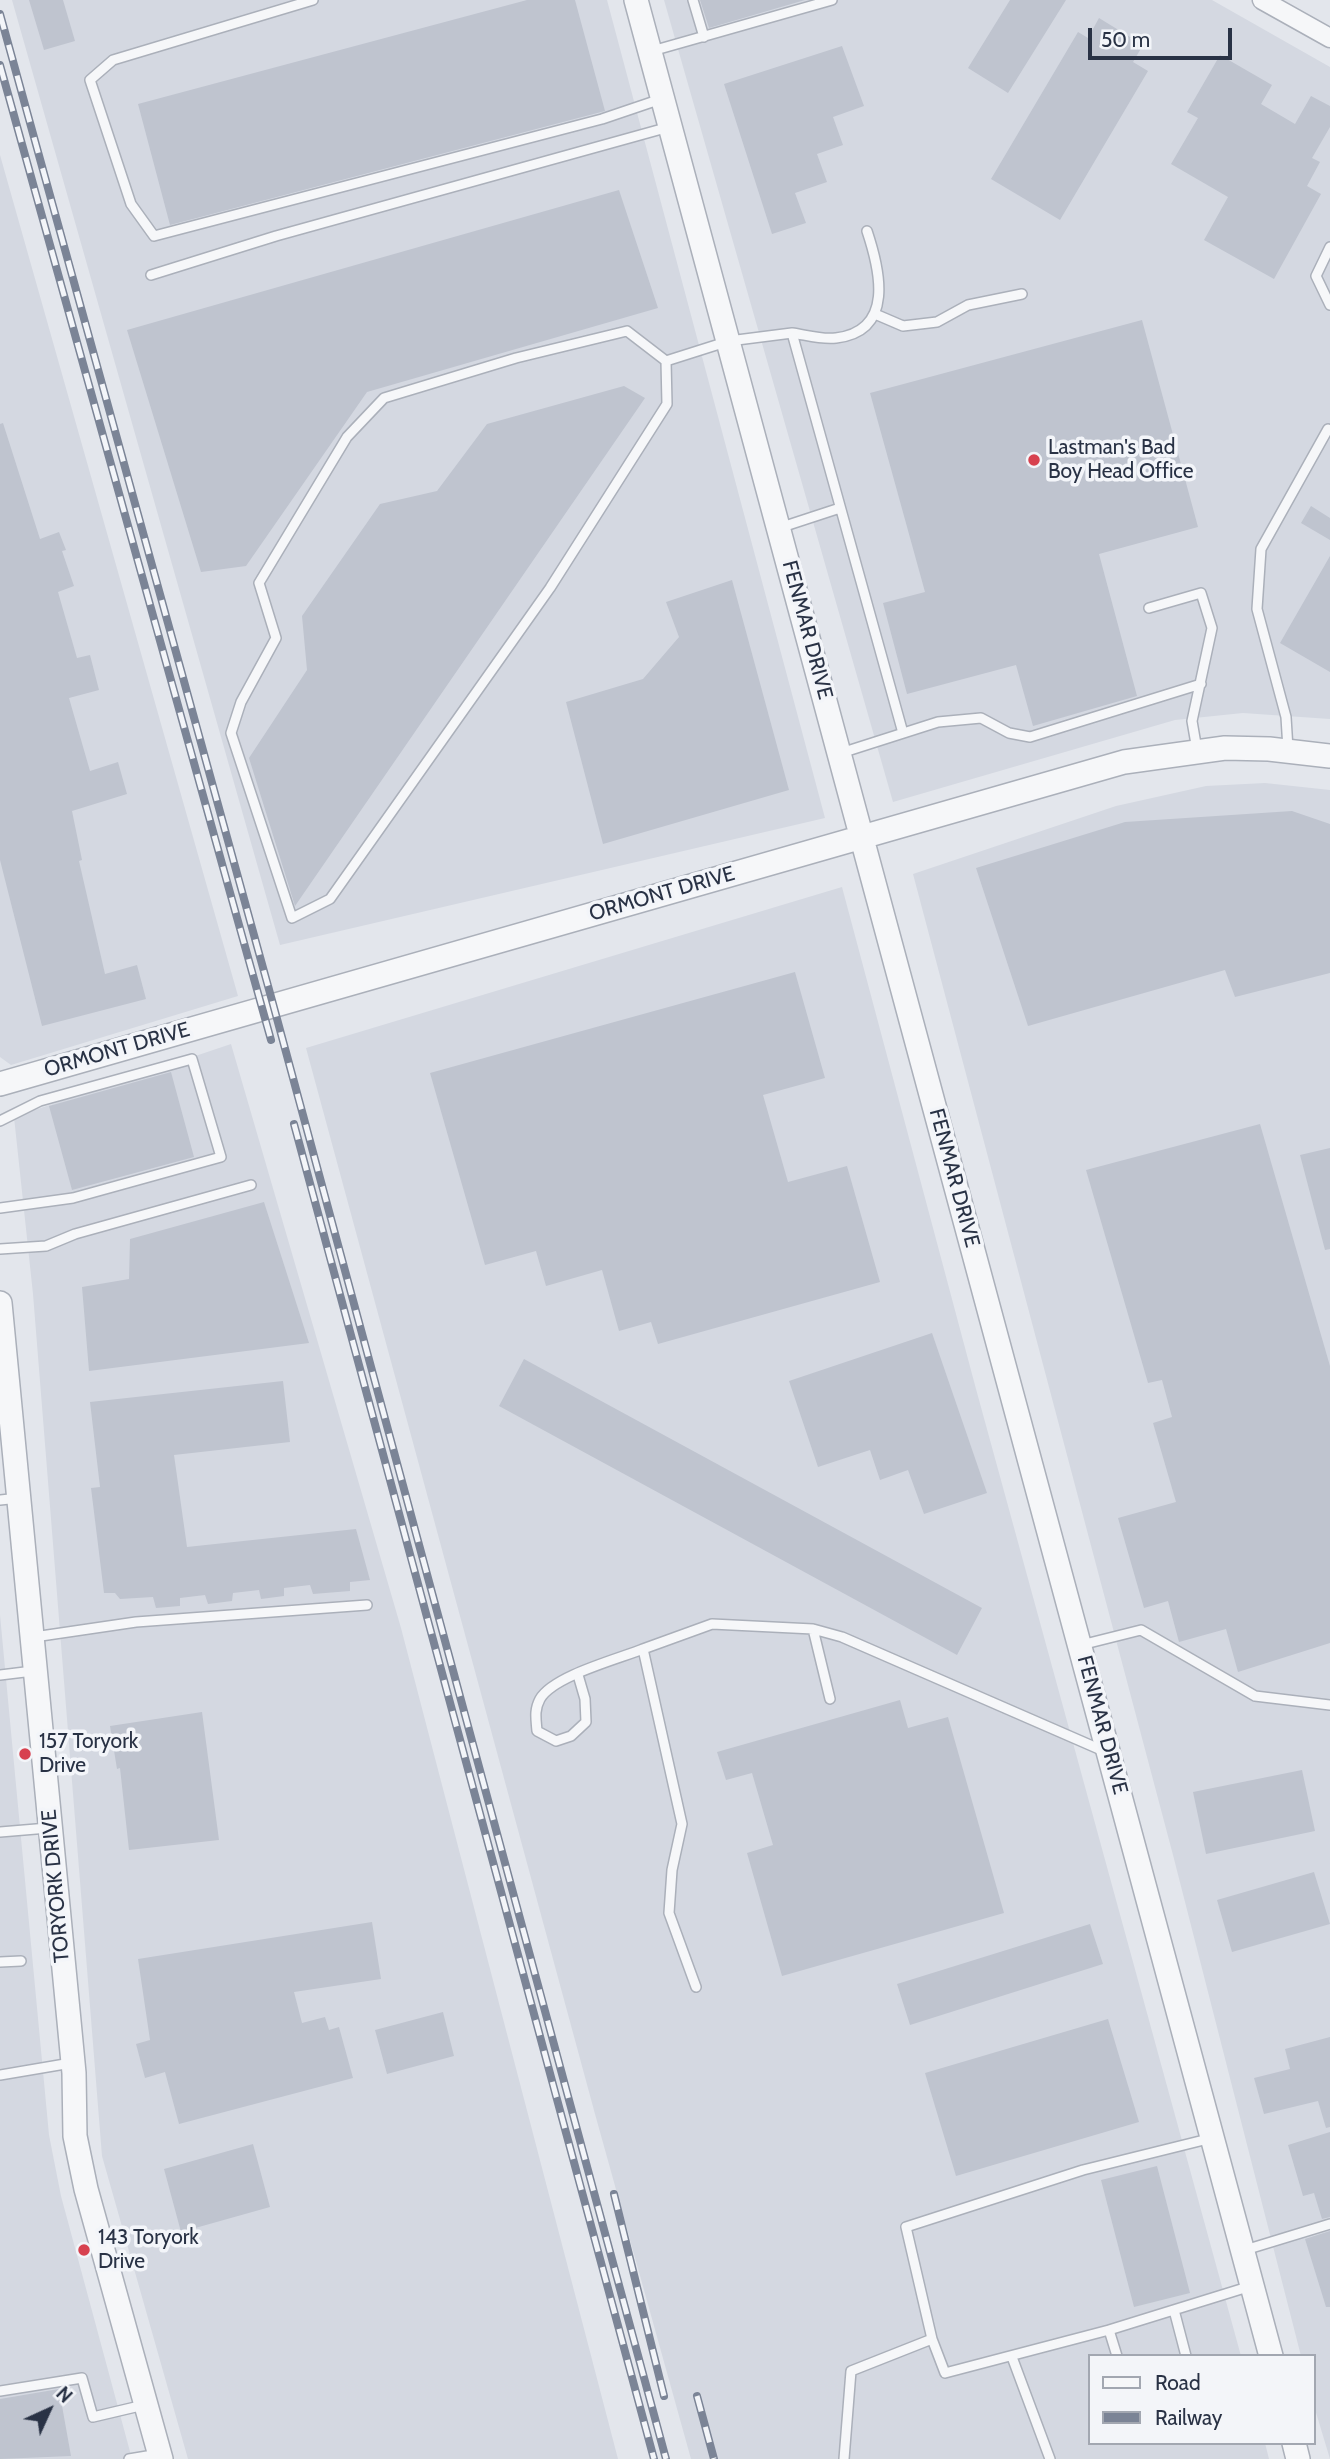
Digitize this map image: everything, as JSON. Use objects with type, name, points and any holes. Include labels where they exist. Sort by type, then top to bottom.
[{"type":"street","name":"FENMAR DRIVE","points":[[636,0],[1111,1754],[1270,2354]]},
{"type":"street","points":[[1262,0],[1330,38]]},
{"type":"street","name":"ORMONT DRIVE","points":[[0,1084],[1124,762],[1225,748],[1330,756]]},
{"type":"street","name":"TORYORK DRIVE","points":[[0,1303],[9,1499],[32,1638],[72,2063],[75,2136],[86,2189],[160,2456]]},
{"type":"lane","points":[[313,0],[113,60],[90,80],[131,204],[154,236],[602,119],[663,99]]},
{"type":"lane","points":[[693,0],[704,37]]},
{"type":"lane","points":[[650,51],[832,0]]},
{"type":"lane","points":[[151,275],[276,236],[671,127]]},
{"type":"lane","points":[[666,361],[729,341],[792,333],[834,338],[857,333],[875,314],[881,288],[867,230]]},
{"type":"lane","points":[[1330,247],[1316,276],[1330,304]]},
{"type":"lane","points":[[875,314],[903,326],[937,322],[968,304],[1022,294]]},
{"type":"lane","points":[[627,331],[666,361],[667,404],[550,588],[330,899],[292,918],[232,733],[241,702],[276,638],[259,583],[346,437],[384,398],[516,359],[627,331]]},
{"type":"lane","points":[[792,333],[903,733]]},
{"type":"lane","points":[[1288,751],[1286,717],[1257,609],[1261,549],[1328,429]]},
{"type":"lane","points":[[779,528],[840,508]]},
{"type":"lane","points":[[1149,608],[1201,593],[1212,628],[1192,721],[1198,752]]},
{"type":"lane","points":[[840,753],[938,722],[981,718],[1009,733],[1030,737],[1201,684]]},
{"type":"lane","points":[[0,1121],[40,1101],[192,1059],[221,1157],[73,1199],[0,1208]]},
{"type":"lane","points":[[0,1249],[46,1246],[75,1234],[250,1185]]},
{"type":"lane","points":[[32,1638],[136,1622],[367,1605]]},
{"type":"lane","points":[[578,1675],[585,1699],[586,1722],[571,1736],[556,1741],[537,1731],[535,1714],[541,1696],[561,1680],[712,1623],[813,1629],[842,1637],[1111,1754]]},
{"type":"lane","points":[[813,1629],[830,1699]]},
{"type":"lane","points":[[1081,1645],[1141,1630],[1255,1696],[1330,1705]]},
{"type":"lane","points":[[643,1649],[682,1824],[672,1870],[669,1913],[696,1987]]},
{"type":"lane","points":[[0,1675],[35,1671]]},
{"type":"lane","points":[[0,1832],[50,1828]]},
{"type":"lane","points":[[0,1962],[20,1961]]},
{"type":"lane","points":[[0,2074],[72,2063]]},
{"type":"lane","points":[[1213,2137],[1083,2170],[906,2227],[932,2339],[945,2373],[1109,2330],[1252,2285]]},
{"type":"lane","points":[[1243,2250],[1330,2224]]},
{"type":"lane","points":[[1174,2309],[1185,2354]]},
{"type":"lane","points":[[1109,2330],[1116,2354]]},
{"type":"lane","points":[[844,2459],[851,2371],[932,2339]]},
{"type":"lane","points":[[1012,2357],[1050,2459]]},
{"type":"lane","points":[[0,2391],[82,2378],[93,2417],[146,2404]]},
{"type":"lane","points":[[129,2459],[160,2456]]},
{"type":"shaded area","points":[[12,0],[607,0],[825,818],[280,945]]},
{"type":"shaded area","points":[[664,0],[1212,0],[1330,67],[1330,719],[1243,713],[1175,720],[893,802]]},
{"type":"shaded area","points":[[0,155],[238,996],[11,1065],[0,1057]]},
{"type":"shaded area","points":[[1265,783],[1330,790],[1330,2459],[1316,2413],[1316,2354],[1300,2354],[1173,1855],[913,874],[1116,806],[1206,786]]},
{"type":"shaded area","points":[[842,887],[976,1389],[1240,2354],[1088,2354],[1088,2445],[1266,2445],[1269,2459],[691,2459],[306,1048]]},
{"type":"shaded area","points":[[231,1044],[401,1628],[618,2459],[188,2459],[102,2156],[33,1294],[14,1117]]},
{"type":"shaded area","points":[[0,1615],[49,2135],[61,2196],[132,2459],[0,2459]]},
{"type":"building","points":[[29,0],[63,0],[75,41],[44,50]]},
{"type":"building","points":[[527,0],[575,0],[605,111],[170,225],[138,104]]},
{"type":"building","points":[[700,0],[805,0],[709,28]]},
{"type":"building","points":[[1010,0],[1066,0],[1008,93],[968,68]]},
{"type":"building","points":[[1099,18],[1143,45],[1133,62],[1148,71],[1060,220],[991,179],[1078,32],[1088,38]]},
{"type":"building","points":[[842,46],[864,106],[833,117],[843,145],[817,154],[827,182],[795,193],[806,223],[772,234],[724,84]]},
{"type":"building","points":[[1220,55],[1272,85],[1261,104],[1295,124],[1311,96],[1330,106],[1330,127],[1312,158],[1320,162],[1307,186],[1321,194],[1274,279],[1204,240],[1228,197],[1171,164],[1198,118],[1187,112]]},
{"type":"building","points":[[619,190],[658,308],[367,392],[246,566],[201,572],[127,330]]},
{"type":"building","name":"Lastman's Bad Boy Head Office","points":[[1142,320],[1198,527],[1099,554],[1137,696],[1033,726],[1016,665],[907,694],[883,603],[925,592],[870,393]]},
{"type":"building","points":[[624,386],[645,398],[295,906],[249,758],[307,670],[302,616],[380,504],[437,491],[487,424]]},
{"type":"building","points":[[3,423],[40,539],[59,532],[66,550],[62,551],[74,586],[58,592],[77,658],[90,655],[99,690],[69,698],[90,771],[118,762],[127,794],[72,811],[82,860],[79,861],[105,974],[137,965],[146,999],[42,1026],[0,860],[0,424]]},
{"type":"building","points":[[1311,506],[1330,518],[1330,540],[1301,523]]},
{"type":"building","points":[[1330,556],[1330,672],[1280,643]]},
{"type":"building","points":[[732,580],[789,790],[603,844],[566,702],[643,679],[679,637],[666,602]]},
{"type":"building","points":[[1292,811],[1330,824],[1330,973],[1235,997],[1225,970],[1028,1026],[976,868],[1125,822]]},
{"type":"building","points":[[795,972],[825,1078],[763,1095],[788,1182],[847,1166],[880,1282],[658,1344],[651,1322],[619,1331],[602,1270],[546,1286],[536,1251],[485,1265],[430,1073]]},
{"type":"building","points":[[171,1072],[194,1157],[72,1190],[49,1106]]},
{"type":"building","points":[[1260,1124],[1330,1366],[1330,1643],[1238,1672],[1226,1629],[1179,1642],[1168,1601],[1144,1608],[1118,1518],[1176,1502],[1153,1423],[1172,1417],[1162,1380],[1148,1383],[1086,1170]]},
{"type":"building","points":[[1330,1148],[1330,1249],[1325,1250],[1300,1155]]},
{"type":"building","points":[[264,1202],[309,1343],[89,1371],[82,1287],[129,1279],[130,1239]]},
{"type":"building","points":[[932,1333],[987,1493],[924,1514],[908,1470],[880,1480],[870,1450],[818,1467],[789,1381]]},
{"type":"building","points":[[524,1359],[982,1608],[957,1655],[499,1406]]},
{"type":"building","points":[[283,1381],[290,1442],[174,1455],[187,1547],[356,1529],[370,1580],[350,1582],[350,1591],[313,1594],[310,1585],[284,1588],[284,1596],[261,1599],[259,1590],[233,1593],[232,1601],[208,1604],[205,1595],[180,1598],[180,1606],[156,1608],[153,1597],[120,1599],[115,1593],[104,1593],[91,1488],[100,1487],[90,1402]]},
{"type":"building","points":[[900,1700],[908,1728],[948,1717],[1004,1913],[782,1976],[747,1853],[773,1845],[752,1773],[726,1780],[717,1752]]},
{"type":"building","points":[[202,1712],[219,1840],[129,1850],[120,1768],[117,1769],[110,1726]]},
{"type":"building","points":[[1302,1770],[1315,1831],[1206,1854],[1193,1792]]},
{"type":"building","points":[[1314,1872],[1330,1924],[1232,1952],[1217,1900]]},
{"type":"building","points":[[372,1922],[381,1979],[294,1992],[302,2023],[325,2017],[329,2030],[339,2027],[353,2078],[179,2124],[165,2072],[145,2078],[136,2044],[150,2040],[138,1959]]},
{"type":"building","points":[[1090,1924],[1103,1964],[910,2025],[897,1984]]},
{"type":"building","points":[[443,2012],[454,2056],[387,2074],[375,2030]]},
{"type":"building","points":[[1108,2019],[1139,2122],[956,2176],[925,2073]]},
{"type":"building","points":[[1330,2037],[1330,2127],[1326,2128],[1318,2101],[1264,2114],[1254,2078],[1290,2069],[1285,2049]]},
{"type":"building","points":[[1330,2132],[1330,2217],[1322,2219],[1314,2193],[1303,2196],[1288,2145]]},
{"type":"building","points":[[253,2144],[270,2207],[181,2232],[164,2169]]},
{"type":"building","points":[[1157,2166],[1190,2293],[1134,2307],[1101,2180]]},
{"type":"building","points":[[1330,2231],[1330,2307],[1326,2307],[1305,2239]]},
{"type":"building","points":[[59,2389],[71,2456],[0,2459],[0,2399]]},
{"type":"railway","points":[[0,14],[273,1004],[666,2459]]},
{"type":"railway","points":[[0,65],[271,1040]]},
{"type":"railway","points":[[294,1124],[654,2459]]},
{"type":"railway","points":[[614,2194],[664,2396]]},
{"type":"railway","points":[[697,2396],[714,2459]]},
{"type":"place","name":"Lastman's Bad Boy Head Office","points":[[1034,460]]},
{"type":"place","name":"157 Toryork Drive","points":[[25,1754]]},
{"type":"place","name":"143 Toryork Drive","points":[[84,2250]]}]
